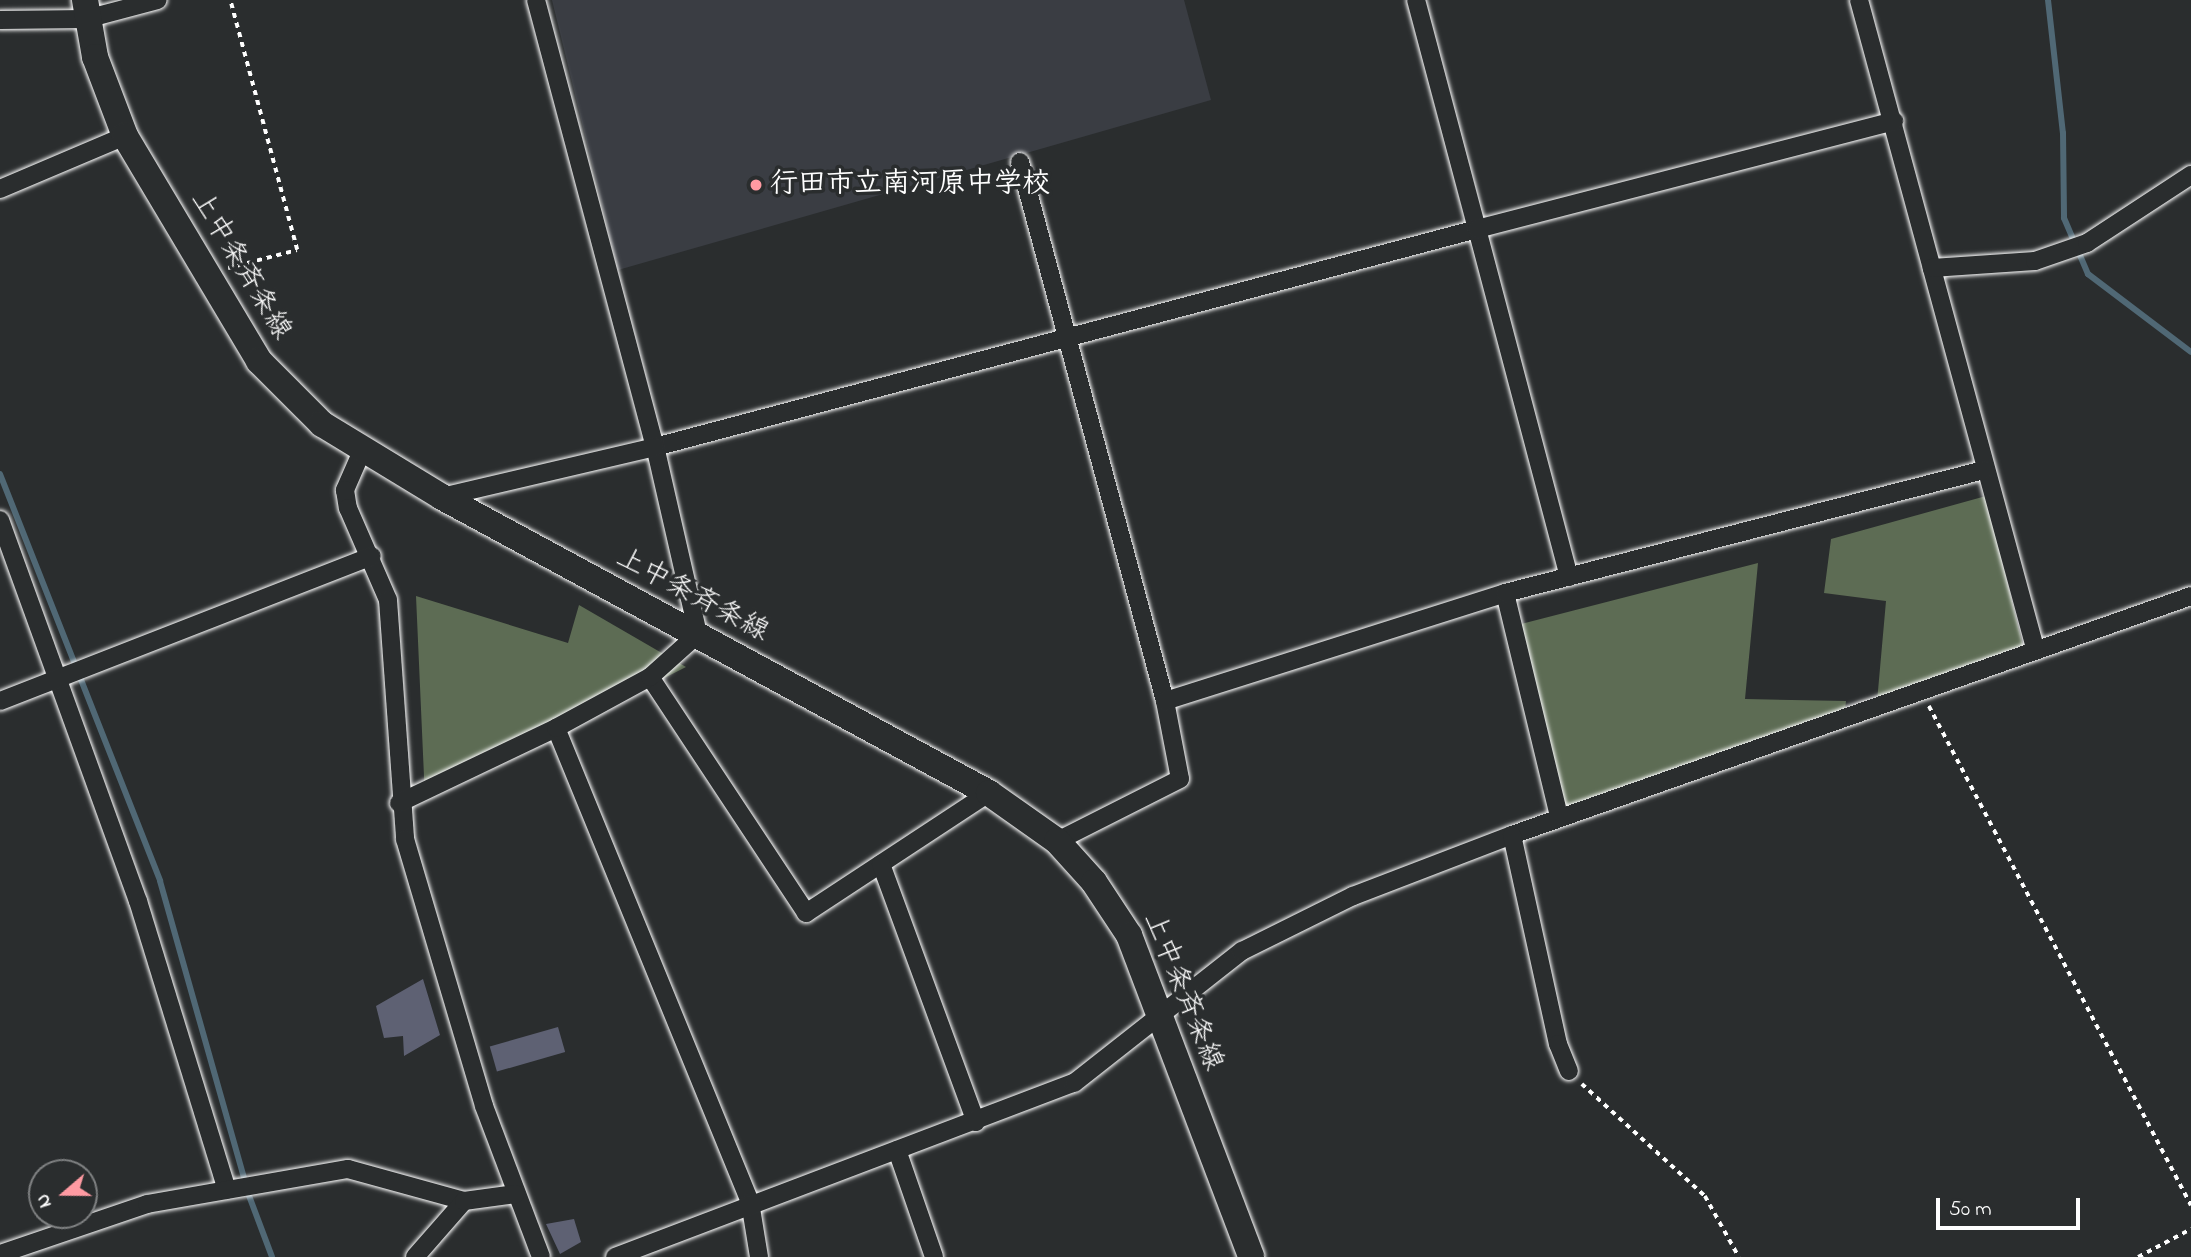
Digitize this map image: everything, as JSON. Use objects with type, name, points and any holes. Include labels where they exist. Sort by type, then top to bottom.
[{"type":"main road","name":"上中条斉条線","points":[[86,10],[107,96],[125,136],[259,361],[322,424],[362,451],[442,497],[989,793],[1057,841],[1094,882],[1129,935],[1251,1257]]},
{"type":"street","points":[[0,20],[158,0]]},
{"type":"street","points":[[399,803],[556,728],[650,677],[698,634],[655,447],[536,0]]},
{"type":"street","points":[[1416,0],[1569,577]]},
{"type":"street","points":[[1859,0],[1894,121],[1984,470],[2035,648]]},
{"type":"street","points":[[442,497],[655,447],[1064,336],[1894,121]]},
{"type":"street","points":[[0,189],[125,136]]},
{"type":"street","points":[[1020,162],[1064,336],[1165,701],[1180,779],[1057,841]]},
{"type":"street","points":[[1932,268],[2035,261],[2087,243],[2191,175]]},
{"type":"street","points":[[362,451],[345,490],[348,508],[372,556],[388,600],[399,803],[418,893],[516,1194],[541,1257]]},
{"type":"street","points":[[1165,701],[1505,593],[1984,470]]},
{"type":"street","points":[[0,520],[60,679],[138,901],[227,1190]]},
{"type":"street","points":[[0,701],[372,556]]},
{"type":"street","points":[[1505,593],[1559,816]]},
{"type":"street","points":[[615,1257],[750,1202],[976,1122],[1074,1083],[1159,1012],[1242,951],[1353,896],[1559,816],[2035,648],[2191,596]]},
{"type":"street","points":[[650,677],[806,913],[989,793]]},
{"type":"street","points":[[556,728],[750,1202],[759,1257]]},
{"type":"street","points":[[1512,835],[1558,1044],[1569,1071]]},
{"type":"street","points":[[881,864],[976,1122]]},
{"type":"street","points":[[897,1150],[934,1257]]},
{"type":"street","points":[[0,1254],[147,1204],[348,1169],[464,1201],[516,1194]]},
{"type":"street","points":[[415,1257],[464,1201]]},
{"type":"path","points":[[206,274],[297,250],[230,0]]},
{"type":"path","points":[[1920,689],[2191,1205]]},
{"type":"path","points":[[1569,1071],[1704,1196],[1739,1257]]},
{"type":"path","points":[[2138,1257],[2191,1229]]},
{"type":"shaded area","name":"行田市立南河原中学校","points":[[552,0],[1184,0],[1211,100],[618,270]]},
{"type":"green space","points":[[1986,496],[2026,658],[1876,713],[1886,601],[1824,593],[1831,539]]},
{"type":"green space","points":[[1758,563],[1745,699],[1846,701],[1843,727],[1569,821],[1517,625]]},
{"type":"green space","points":[[416,596],[568,643],[579,605],[686,667],[425,799]]},
{"type":"building","points":[[423,979],[440,1035],[404,1056],[403,1036],[384,1038],[376,1006]]},
{"type":"building","points":[[558,1027],[565,1052],[497,1072],[490,1047]]},
{"type":"building","points":[[574,1219],[581,1242],[560,1254],[546,1224]]},
{"type":"waterway","points":[[2048,0],[2063,133],[2064,218],[2088,274],[2191,352]]},
{"type":"waterway","points":[[0,474],[160,881],[248,1193],[272,1257]]},
{"type":"place","name":"行田市立南河原中学校","points":[[756,185]]}]
